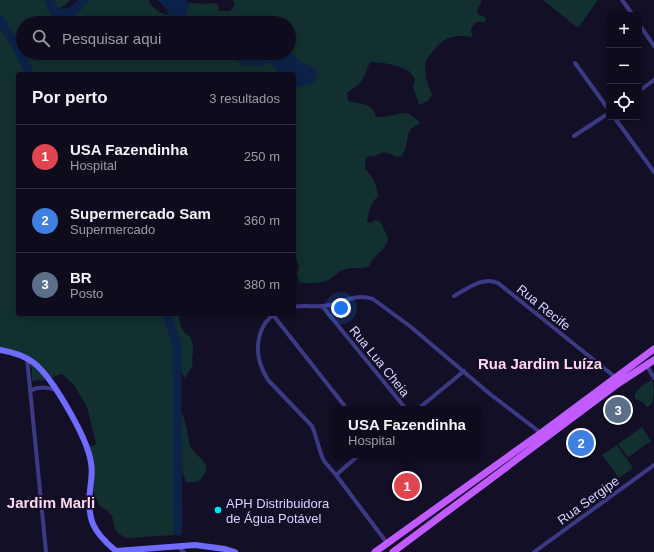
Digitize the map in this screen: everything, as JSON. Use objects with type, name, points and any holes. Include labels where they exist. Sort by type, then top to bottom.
[{"type":"main road","points":[[375,552],[654,350]]},
{"type":"main road","points":[[647,366],[645,359],[654,350]]},
{"type":"main road","points":[[393,552],[619,383],[654,360]]},
{"type":"street","points":[[622,0],[631,12]]},
{"type":"street","points":[[642,28],[654,46]]},
{"type":"street","points":[[574,63],[606,106]]},
{"type":"street","points":[[642,89],[654,80]]},
{"type":"street","points":[[574,136],[606,115]]},
{"type":"street","points":[[616,120],[654,172]]},
{"type":"street","name":"Rua Recife","points":[[454,296],[484,281],[489,280],[498,282],[615,377]]},
{"type":"street","points":[[296,306],[322,306],[359,297],[368,297],[373,299],[411,327],[490,394],[541,433]]},
{"type":"street","name":"Rua Lua Cheia","points":[[322,306],[404,406]]},
{"type":"street","points":[[273,316],[267,320],[260,336],[258,354],[261,367],[268,380],[312,426],[324,461],[387,543]]},
{"type":"street","points":[[275,316],[345,406]]},
{"type":"street","points":[[0,350],[27,358],[39,368],[56,390],[85,442],[91,461],[92,469],[89,497],[91,520],[99,536],[116,551],[192,545],[235,552]]},
{"type":"street","points":[[27,358],[46,552]]},
{"type":"street","points":[[647,366],[654,378]]},
{"type":"street","points":[[422,406],[464,371]]},
{"type":"street","points":[[30,391],[35,388],[42,387],[56,390]]},
{"type":"street","points":[[336,475],[356,458]]},
{"type":"street","name":"Rua Sergipe","points":[[534,552],[654,465]]},
{"type":"street","points":[[192,545],[194,552]]},
{"type":"street","points":[[177,546],[184,552]]},
{"type":"green space","points":[[0,0],[70,0],[53,11],[57,16],[16,16],[16,60],[243,60],[260,66],[271,62],[278,72],[16,72],[16,316],[178,316],[184,332],[190,337],[192,342],[193,367],[185,378],[181,372],[174,374],[173,418],[177,420],[183,414],[190,445],[195,453],[205,463],[206,471],[200,480],[186,482],[176,451],[174,450],[175,535],[125,538],[117,532],[114,527],[112,516],[107,510],[100,506],[93,491],[89,447],[96,444],[87,407],[74,385],[62,374],[44,379],[45,381],[32,381],[32,368],[22,357],[0,349]]},
{"type":"green space","points":[[84,0],[148,0],[159,12],[170,15],[176,13],[184,5],[190,3],[217,4],[220,11],[230,11],[235,5],[233,0],[481,0],[477,10],[478,14],[486,18],[485,22],[476,22],[471,29],[472,37],[455,36],[444,40],[425,62],[426,79],[432,95],[428,101],[419,105],[413,87],[415,79],[409,71],[395,66],[370,62],[364,77],[359,84],[347,93],[348,101],[369,106],[373,110],[376,117],[385,117],[401,113],[409,114],[419,121],[419,124],[409,131],[406,148],[402,156],[397,157],[388,153],[380,153],[374,157],[369,156],[366,159],[365,169],[374,181],[378,196],[371,207],[367,221],[370,223],[375,220],[379,221],[382,225],[388,238],[384,248],[372,260],[369,267],[347,269],[326,281],[315,283],[299,282],[297,274],[299,266],[296,259],[296,86],[298,87],[299,61],[296,58],[296,16],[72,16],[80,9]]},
{"type":"green space","points":[[543,0],[598,0],[578,28]]},
{"type":"green space","points":[[652,380],[653,400],[647,407],[643,402],[635,399],[635,396],[637,390]]},
{"type":"green space","points":[[642,427],[651,441],[628,457],[618,444]]},
{"type":"green space","points":[[617,445],[633,468],[619,478],[602,455]]},
{"type":"water","points":[[158,0],[186,0],[189,4],[186,16],[168,16],[167,10]]},
{"type":"water","points":[[296,58],[299,61],[318,69],[314,83],[298,87],[296,86],[296,72],[278,72],[271,62],[260,66],[243,65],[236,60],[296,60]]},
{"type":"waterway","points":[[49,0],[54,12],[59,13],[71,12],[84,0]]},
{"type":"waterway","points":[[0,20],[16,45]]},
{"type":"waterway","points":[[23,60],[29,72]]},
{"type":"waterway","points":[[168,316],[177,345],[178,531]]},
{"type":"place","name":"BR","points":[[618,410]]},
{"type":"place","name":"Supermercado Sam","points":[[581,443]]},
{"type":"place","name":"USA Fazendinha","points":[[407,486]]},
{"type":"place","name":"APH Distribuidora de Água Potável","points":[[218,510]]},
{"type":"district","name":"Rua Jardim Luíza","points":[[540,364]]},
{"type":"district","name":"Jardim Marli","points":[[51,503]]}]
